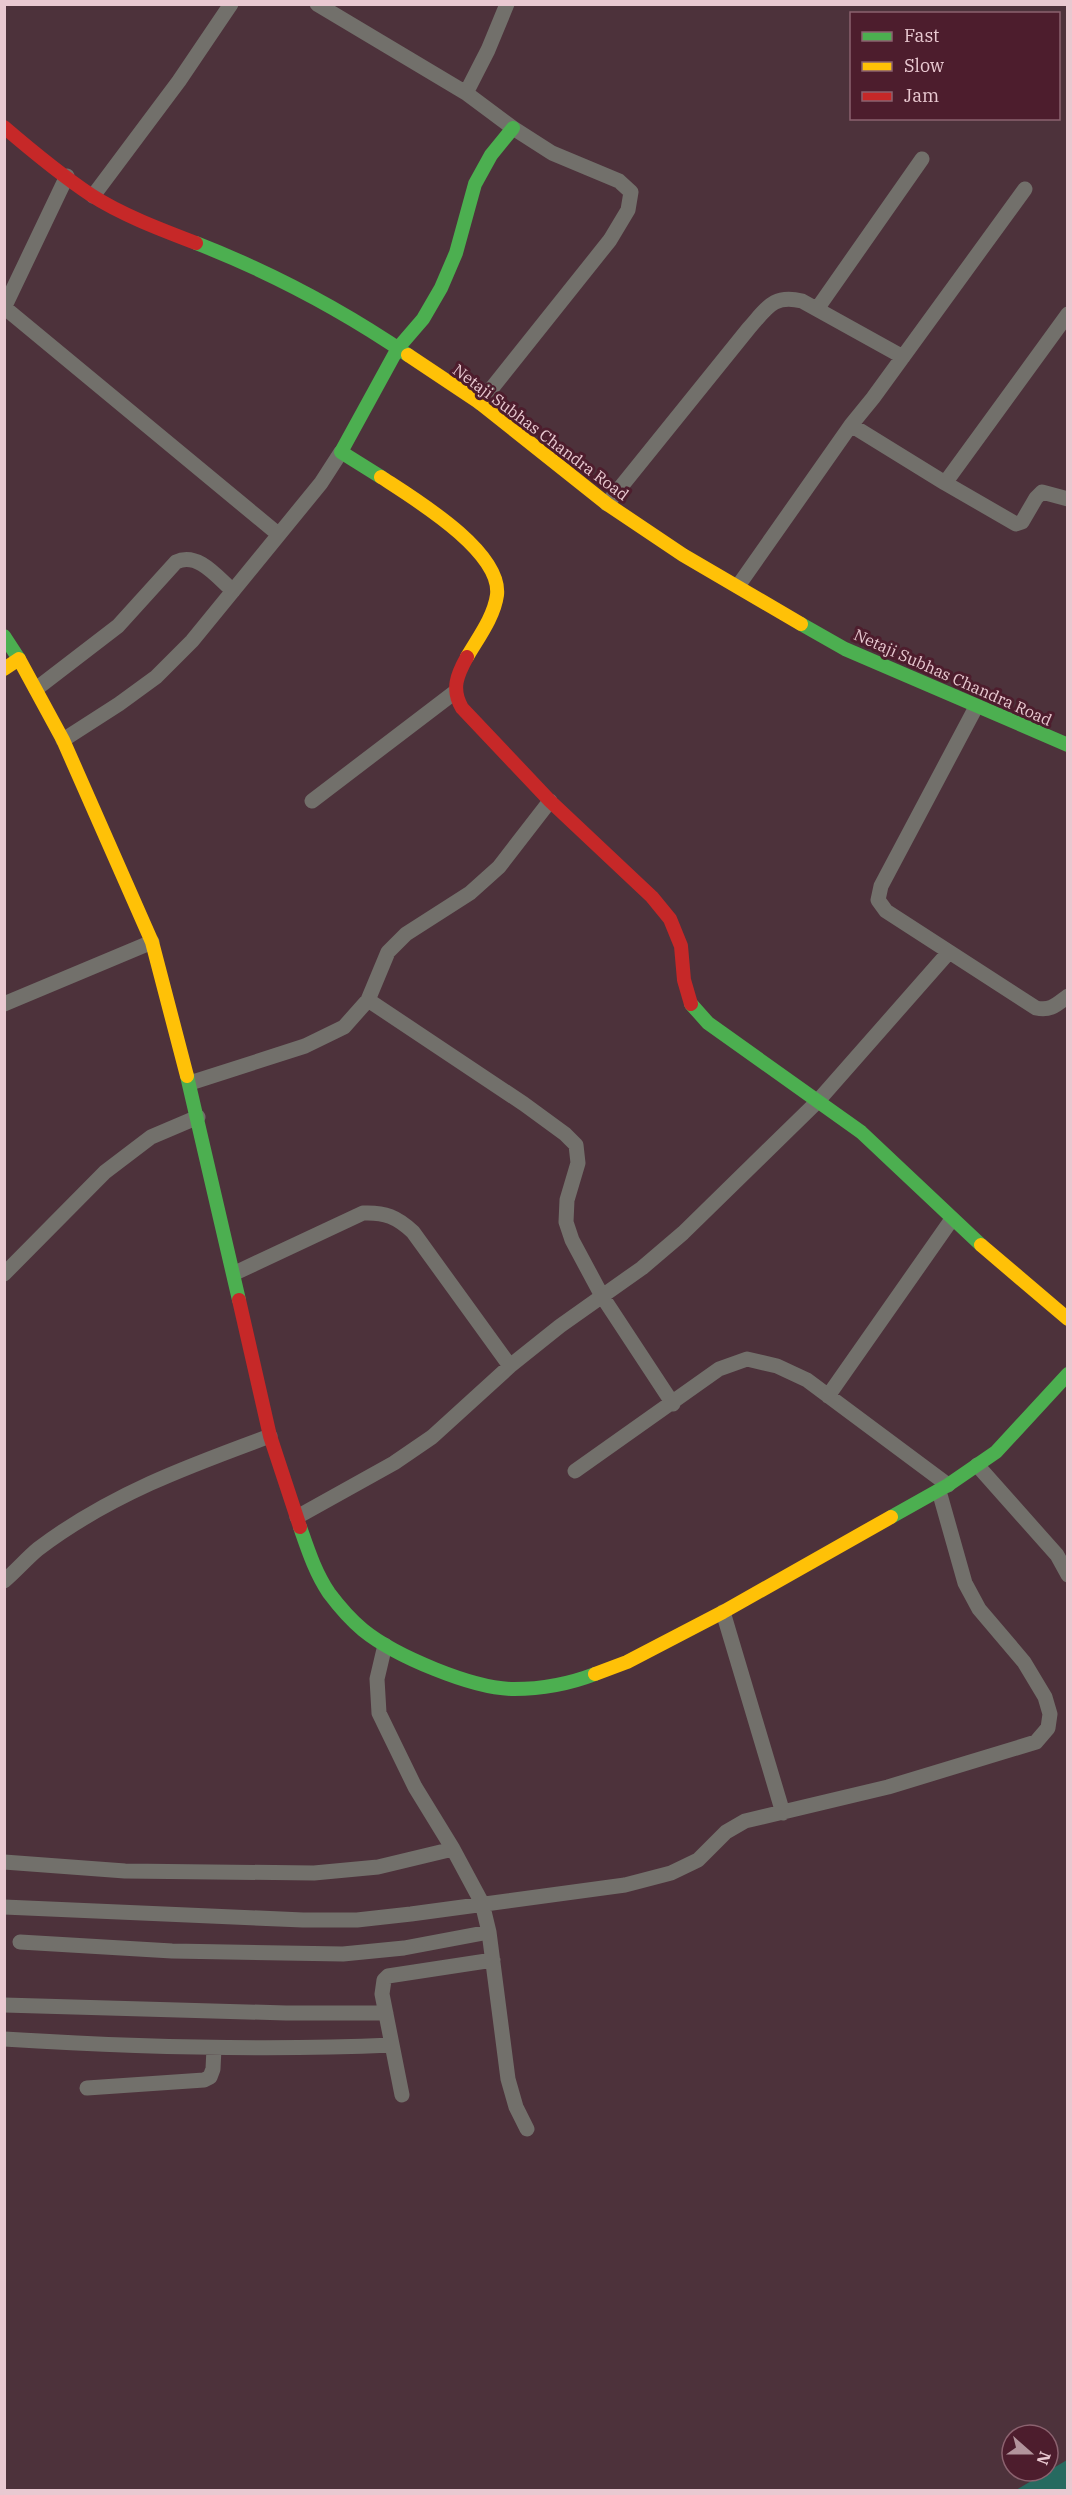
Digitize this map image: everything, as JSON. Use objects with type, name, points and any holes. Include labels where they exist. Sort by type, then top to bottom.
[{"type":"street","points":[[93,196],[179,81],[231,4]]},
{"type":"street","points":[[317,4],[466,93],[513,128],[552,153],[619,181],[630,192],[628,210],[579,280],[480,403]]},
{"type":"street","points":[[466,93],[488,50],[507,4]]},
{"type":"street","name":"Netaji Subhas Chandra Road","points":[[4,128],[29,150],[93,196],[164,231],[240,261],[324,303],[398,348],[480,403],[607,504],[683,555],[845,649],[1068,745]]},
{"type":"street","points":[[63,740],[156,677],[192,641],[321,483],[341,452],[398,348],[423,319],[441,288],[456,252],[475,184],[491,155],[513,128]]},
{"type":"street","points":[[817,309],[922,159]]},
{"type":"street","points":[[67,176],[5,308],[278,534]]},
{"type":"street","points":[[738,586],[851,425],[1025,189]]},
{"type":"street","points":[[607,504],[749,328],[772,303],[788,297],[802,301],[903,357]]},
{"type":"street","points":[[945,483],[1068,314]]},
{"type":"street","points":[[851,425],[1016,524],[1022,522],[1035,498],[1042,492],[1068,499]]},
{"type":"street","points":[[341,452],[443,520],[476,550],[492,570],[497,586],[493,611],[459,672],[455,692],[462,708],[550,801],[652,897],[670,919],[681,946],[684,980],[691,1004],[708,1023],[861,1132],[1002,1265],[1068,1319]]},
{"type":"street","points":[[36,689],[118,626],[177,562],[184,558],[194,559],[203,564],[233,591]]},
{"type":"street","points":[[4,636],[63,740],[152,942],[190,1083],[235,1273],[270,1436],[312,1564],[330,1594],[363,1629],[386,1645],[460,1679],[513,1689],[568,1684],[627,1662],[723,1612],[943,1488],[996,1452],[1068,1374]]},
{"type":"street","points":[[4,669],[19,659]]},
{"type":"street","points":[[312,801],[455,692]]},
{"type":"street","points":[[976,707],[881,886],[878,900],[886,911],[1036,1008],[1045,1010],[1054,1007],[1068,996]]},
{"type":"street","points":[[190,1083],[305,1046],[344,1027],[368,1000],[388,952],[406,934],[470,893],[499,867],[550,801]]},
{"type":"street","points":[[4,1004],[152,942]]},
{"type":"street","points":[[297,1517],[394,1463],[432,1437],[510,1366],[642,1268],[683,1233],[817,1102],[950,952]]},
{"type":"street","points":[[368,1000],[532,1110],[576,1145],[578,1162],[567,1200],[566,1222],[572,1240],[602,1296],[673,1404]]},
{"type":"street","points":[[4,1274],[105,1172],[152,1137],[198,1117]]},
{"type":"street","points":[[235,1273],[363,1213],[381,1212],[398,1219],[413,1232],[510,1366]]},
{"type":"street","points":[[828,1396],[952,1219]]},
{"type":"street","points":[[4,1907],[211,1917],[357,1920],[625,1885],[671,1873],[698,1860],[726,1832],[745,1821],[976,1762],[1036,1742],[1048,1728],[1050,1713],[1045,1698],[1024,1662],[979,1609],[965,1583],[943,1488],[807,1380],[777,1366],[747,1359],[719,1370],[575,1471]]},
{"type":"street","points":[[4,1581],[37,1550],[93,1511],[168,1473],[270,1436]]},
{"type":"street","points":[[977,1465],[1057,1555],[1068,1575]]},
{"type":"street","points":[[723,1612],[783,1813]]},
{"type":"street","points":[[386,1645],[377,1679],[379,1713],[390,1740],[415,1787],[453,1849],[482,1903],[489,1932],[508,2079],[516,2108],[527,2129]]},
{"type":"street","points":[[4,1862],[125,1871],[314,1873],[378,1867],[453,1849]]},
{"type":"street","points":[[20,1942],[172,1952],[343,1954],[404,1948],[489,1932]]},
{"type":"street","points":[[402,2095],[382,1986],[388,1976],[493,1960]]},
{"type":"street","points":[[4,2005],[286,2013],[386,2013]]},
{"type":"street","points":[[4,2039],[133,2047],[307,2049],[392,2045]]},
{"type":"street","points":[[87,2088],[204,2080],[210,2077],[213,2069],[214,2048]]},
{"type":"shaded area","points":[[1067,2460],[1067,2490],[1016,2490],[1028,2483],[1060,2483],[1060,2464]]},
{"type":"traffic: fast","points":[[381,477],[341,452],[398,348],[423,319],[441,288],[456,253],[475,184],[491,155],[513,128]]},
{"type":"traffic: fast","points":[[196,243],[251,266],[305,293],[408,355]]},
{"type":"traffic: fast","points":[[801,624],[845,649],[1068,745]]},
{"type":"traffic: fast","points":[[4,636],[19,659]]},
{"type":"traffic: fast","points":[[691,1004],[708,1023],[861,1132],[981,1245]]},
{"type":"traffic: fast","points":[[187,1076],[239,1300]]},
{"type":"traffic: fast","points":[[891,1517],[948,1485],[996,1452],[1068,1374]]},
{"type":"traffic: fast","points":[[300,1527],[312,1561],[329,1593],[363,1630],[414,1660],[457,1677],[497,1688],[535,1688],[575,1681],[595,1674]]},
{"type":"traffic: slow","points":[[408,355],[480,403],[607,504],[683,555],[801,624]]},
{"type":"traffic: slow","points":[[381,477],[453,527],[471,544],[495,578],[497,595],[493,611],[467,657]]},
{"type":"traffic: slow","points":[[4,669],[19,659],[63,740],[152,942],[187,1076]]},
{"type":"traffic: slow","points":[[981,1245],[1068,1319]]},
{"type":"traffic: slow","points":[[595,1674],[627,1662],[723,1612],[891,1517]]},
{"type":"traffic: jam","points":[[4,127],[58,171],[103,202],[142,222],[196,243]]},
{"type":"traffic: jam","points":[[467,657],[460,670],[456,688],[462,708],[550,801],[652,897],[670,919],[681,946],[684,980],[691,1004]]},
{"type":"traffic: jam","points":[[239,1300],[270,1436],[300,1527]]}]
